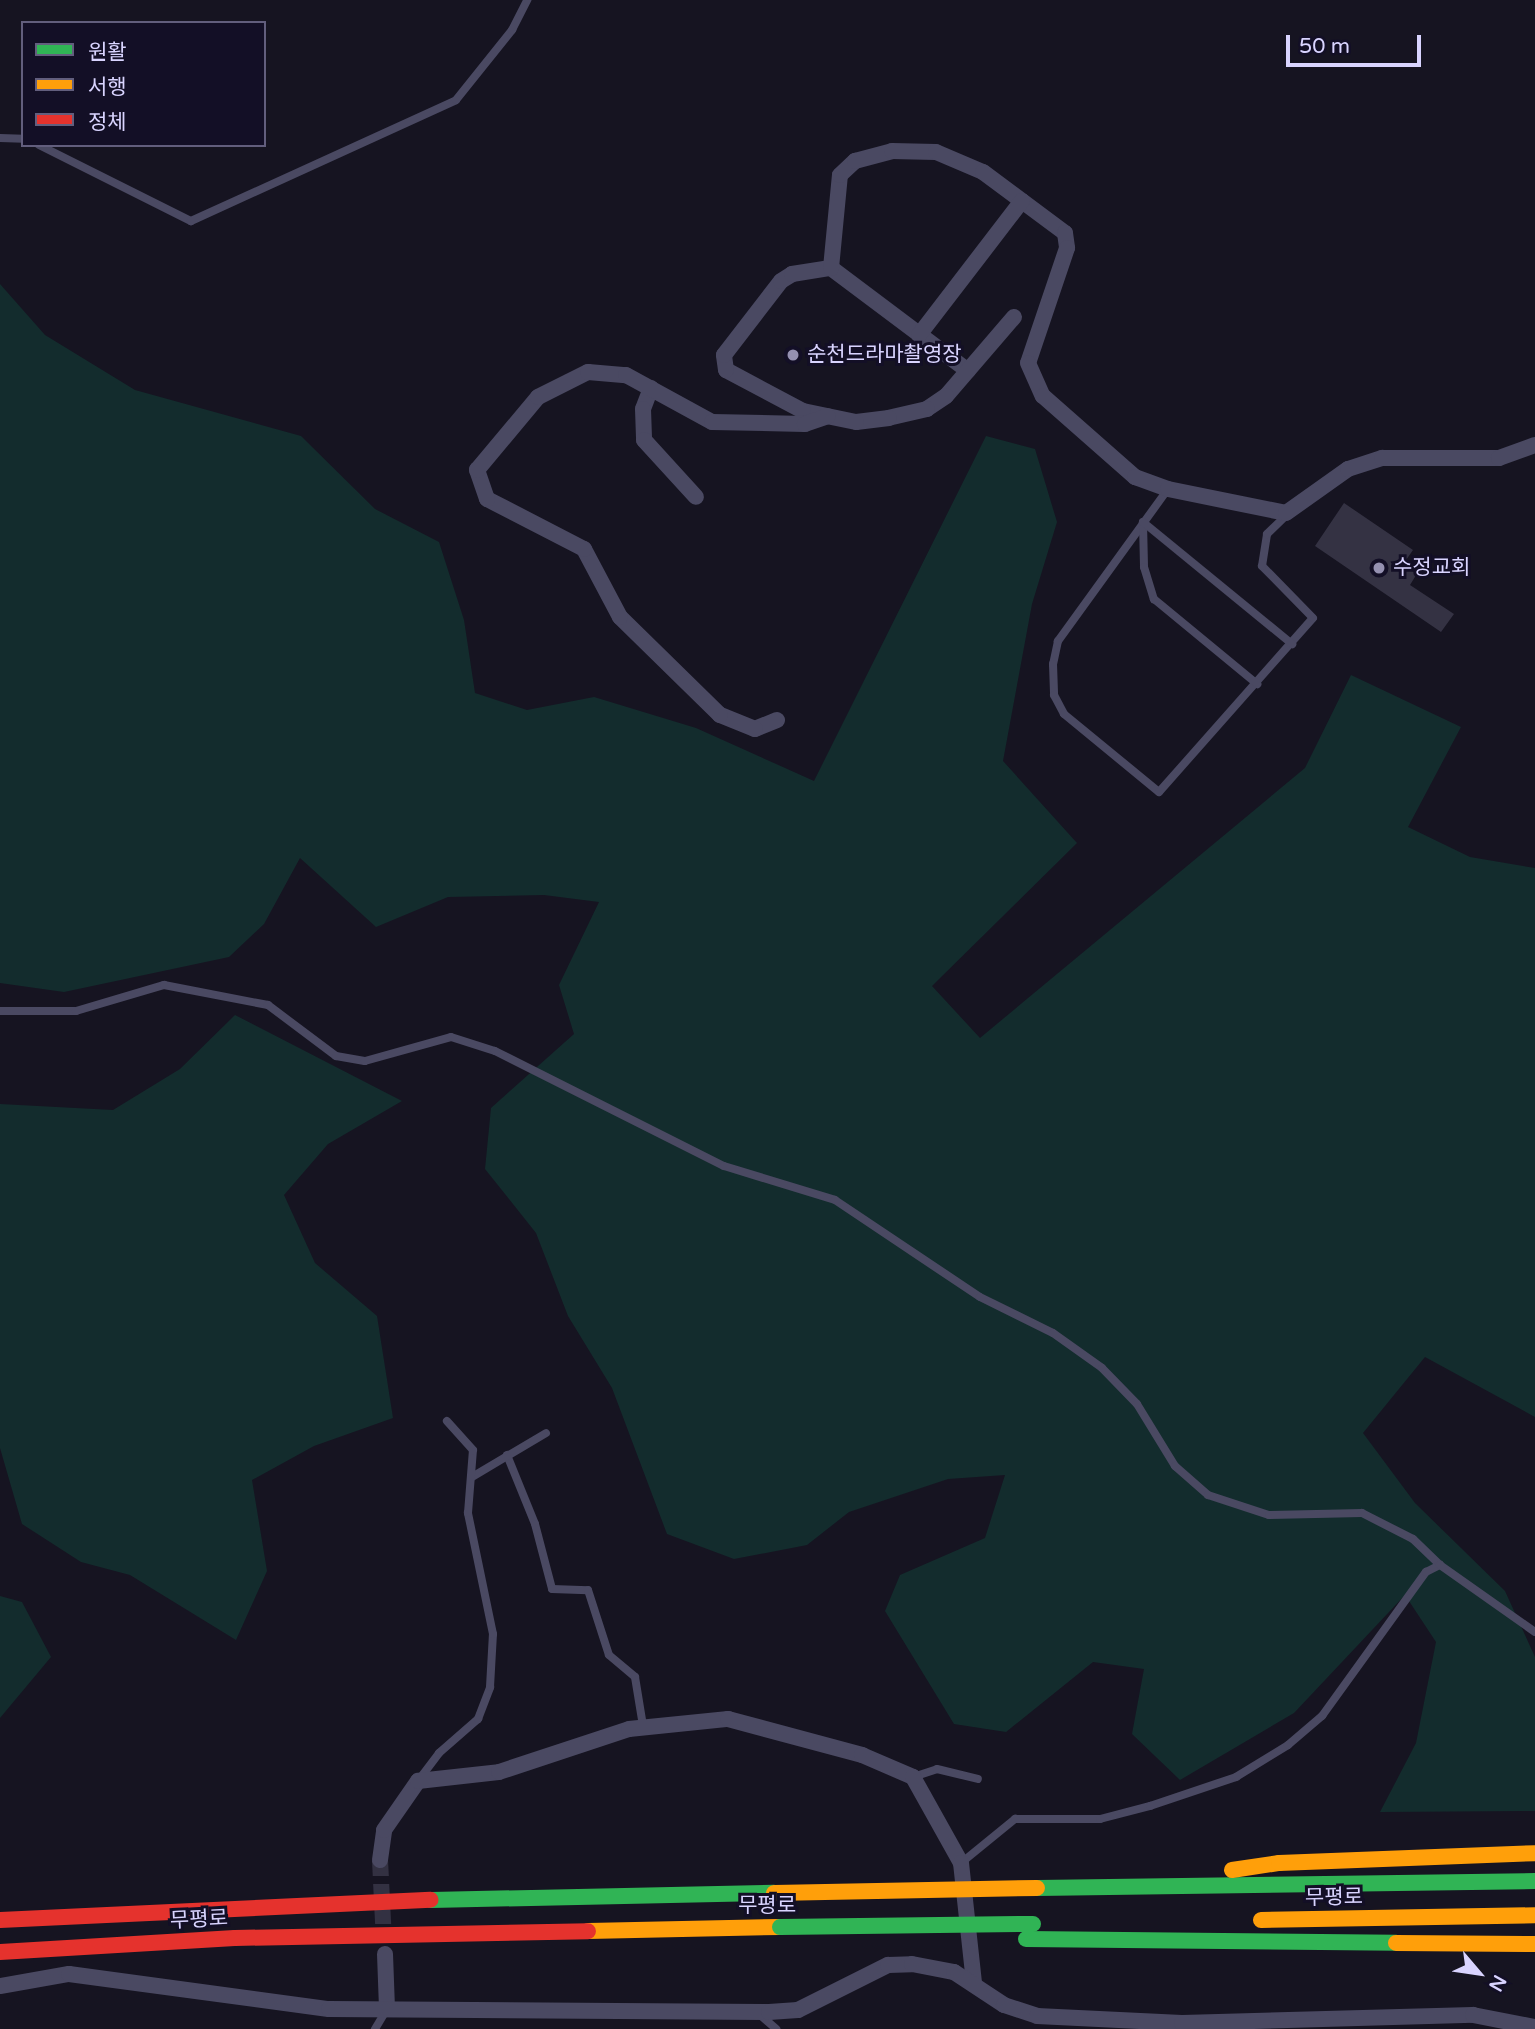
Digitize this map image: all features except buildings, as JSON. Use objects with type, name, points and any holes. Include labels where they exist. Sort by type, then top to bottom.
[{"type":"highway","points":[[1126,1887],[1279,1863],[1535,1853]]},
{"type":"highway","name":"무평로","points":[[0,1920],[465,1898],[1535,1881]]},
{"type":"highway","name":"무평로","points":[[1244,1921],[1535,1915]]},
{"type":"highway","name":"무평로","points":[[0,1952],[573,1928],[780,1927],[1029,1932],[1175,1922]]},
{"type":"highway","points":[[573,1928],[600,1937],[788,1945],[1029,1932],[1535,1944]]},
{"type":"street","points":[[831,268],[840,175],[855,161],[892,151],[936,152],[983,172],[1065,233],[1067,248],[1028,363],[1043,396],[1135,477],[1168,489],[1286,513],[1348,469],[1382,458],[1499,458],[1535,445]]},
{"type":"street","points":[[919,335],[1022,201]]},
{"type":"street","points":[[968,370],[831,268],[792,274],[780,281],[724,355],[726,370],[750,387],[828,416],[856,422],[927,408],[968,370],[1014,317]]},
{"type":"street","points":[[777,720],[755,729],[720,715],[620,617],[584,549],[487,499],[480,486],[477,470],[482,460],[553,386],[605,372],[651,388],[712,422],[805,424],[828,416]]},
{"type":"street","points":[[651,388],[643,408],[644,440],[696,497]]},
{"type":"street","points":[[380,1860],[384,1830],[418,1780],[499,1772],[554,1750],[643,1726],[728,1719],[862,1755],[913,1777],[961,1863],[974,1983]]},
{"type":"street","points":[[385,1954],[387,2009]]},
{"type":"street","points":[[0,1986],[69,1974],[262,2002],[387,2009],[757,2012],[798,2010],[888,1965],[936,1965],[974,1983],[1019,2013],[1050,2023],[1182,2023],[1473,2015],[1535,2027]]},
{"type":"lane","points":[[43,147],[191,221],[456,100],[512,30],[527,0]]},
{"type":"lane","points":[[0,138],[21,139]]},
{"type":"lane","points":[[1168,489],[1058,641],[1054,695],[1064,714],[1158,792],[1292,645],[1313,618],[1262,566],[1261,551],[1267,534],[1299,503]]},
{"type":"lane","points":[[1143,522],[1292,645]]},
{"type":"lane","points":[[1143,522],[1143,568],[1154,599],[1257,684]]},
{"type":"lane","points":[[0,1011],[76,1011],[164,985],[268,1005],[296,1022],[318,1046],[346,1058],[365,1061],[451,1037],[495,1051],[724,1167],[835,1200],[980,1297],[1053,1333],[1102,1368],[1128,1395],[1175,1466],[1208,1495],[1269,1515],[1362,1513],[1413,1539],[1440,1565],[1535,1632]]},
{"type":"lane","points":[[418,1780],[439,1753],[478,1719],[490,1687],[493,1634],[470,1531],[473,1450],[447,1420]]},
{"type":"lane","points":[[472,1477],[546,1433]]},
{"type":"lane","points":[[507,1455],[535,1524],[552,1589],[588,1590],[609,1655],[635,1677],[643,1726]]},
{"type":"lane","points":[[961,1863],[1015,1819],[1100,1819],[1150,1806],[1236,1777],[1288,1745],[1322,1716],[1426,1572],[1440,1565]]},
{"type":"lane","points":[[913,1777],[937,1769],[978,1779]]},
{"type":"lane","points":[[375,2029],[387,2009]]},
{"type":"lane","points":[[757,2012],[776,2029]]},
{"type":"green space","points":[[0,284],[45,335],[135,390],[301,436],[375,509],[439,542],[464,620],[475,693],[527,710],[594,697],[696,728],[814,781],[986,436],[1035,449],[1057,522],[1032,604],[1003,761],[1077,843],[932,986],[980,1038],[1305,768],[1351,675],[1461,727],[1408,827],[1470,857],[1535,868],[1535,1417],[1425,1357],[1363,1433],[1415,1503],[1505,1591],[1535,1657],[1535,1811],[1380,1812],[1416,1743],[1436,1642],[1405,1595],[1294,1713],[1180,1780],[1132,1734],[1144,1669],[1093,1662],[1006,1732],[954,1724],[885,1611],[900,1575],[985,1538],[1005,1475],[948,1479],[849,1512],[807,1545],[734,1559],[667,1534],[612,1388],[568,1316],[536,1233],[485,1169],[491,1108],[574,1034],[559,985],[599,902],[544,895],[448,897],[376,927],[300,858],[264,924],[229,957],[64,992],[0,983]]},
{"type":"green space","points":[[235,1015],[402,1101],[328,1144],[284,1195],[315,1263],[377,1316],[393,1418],[314,1446],[252,1480],[267,1571],[236,1640],[130,1575],[81,1562],[22,1524],[0,1448],[0,1104],[113,1110],[180,1069]]},
{"type":"green space","points":[[0,1596],[22,1602],[51,1657],[0,1718]]},
{"type":"tunnel","points":[[380,1860],[384,1942]]},
{"type":"traffic: fast","points":[[1037,1888],[1535,1881]]},
{"type":"traffic: fast","points":[[431,1900],[774,1893]]},
{"type":"traffic: fast","points":[[780,1927],[1033,1924]]},
{"type":"traffic: fast","points":[[1026,1939],[1396,1943]]},
{"type":"traffic: slow","points":[[1232,1870],[1279,1863],[1535,1853]]},
{"type":"traffic: slow","points":[[774,1893],[1037,1888]]},
{"type":"traffic: slow","points":[[1261,1920],[1535,1915]]},
{"type":"traffic: slow","points":[[588,1931],[780,1927]]},
{"type":"traffic: slow","points":[[1396,1943],[1535,1944]]},
{"type":"traffic: jam","points":[[0,1920],[431,1900]]},
{"type":"traffic: jam","points":[[0,1952],[235,1938],[588,1931]]},
{"type":"place","name":"순천드라마촬영장","points":[[793,355]]},
{"type":"place","name":"수정교회","points":[[1379,568]]}]
